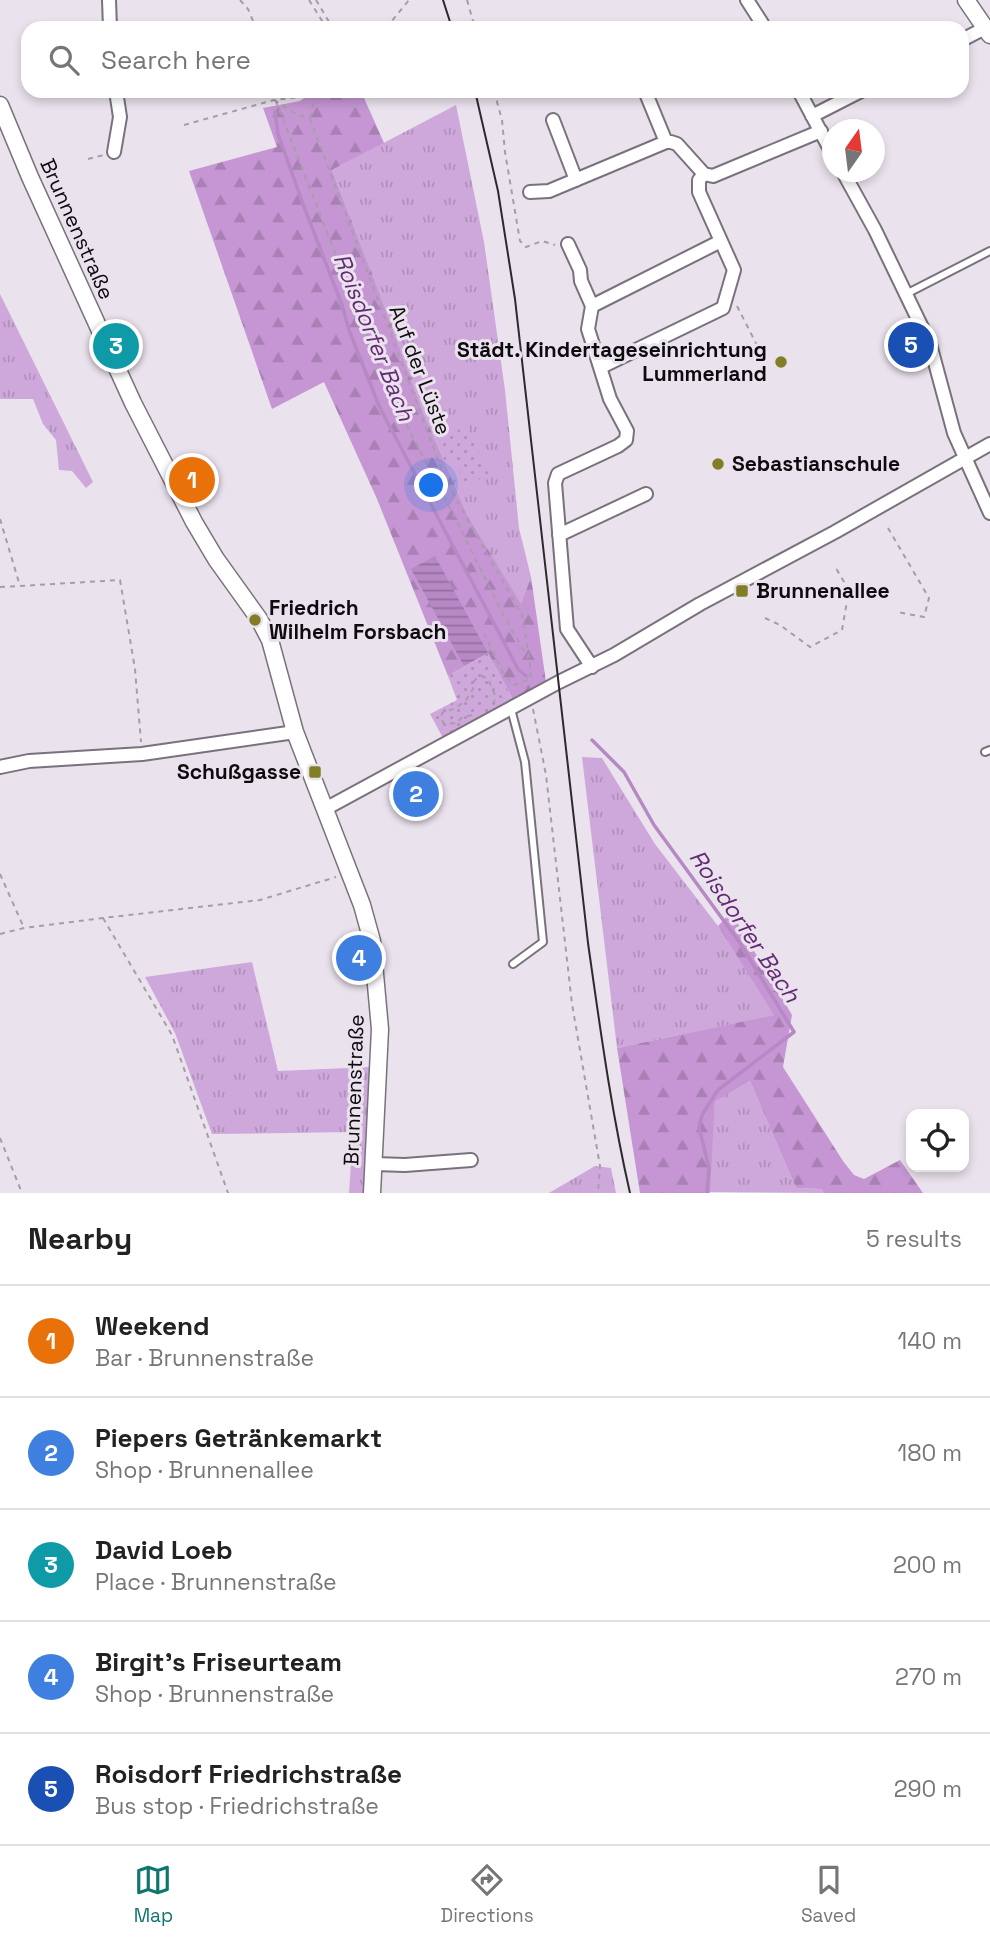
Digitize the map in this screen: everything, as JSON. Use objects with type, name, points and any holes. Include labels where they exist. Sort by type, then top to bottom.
[{"type":"street","points":[[109,0],[110,21]]},
{"type":"street","points":[[966,0],[988,32],[969,38]]},
{"type":"street","points":[[749,1],[761,21]]},
{"type":"street","points":[[114,152],[120,117],[117,98]]},
{"type":"street","points":[[648,98],[666,142]]},
{"type":"street","points":[[530,192],[549,191],[666,142],[677,144],[704,174],[713,176],[821,131],[803,98]]},
{"type":"street","points":[[812,116],[847,98]]},
{"type":"street","name":"Brunnenstraße","points":[[0,105],[133,403],[194,522],[216,559],[259,619],[270,640],[295,732],[362,905],[372,941],[380,1029],[372,1193]]},
{"type":"street","points":[[553,120],[576,180]]},
{"type":"street","points":[[601,368],[723,308],[734,270],[699,192],[699,180],[704,174]]},
{"type":"street","points":[[849,182],[930,344],[954,432],[990,513]]},
{"type":"street","points":[[592,306],[721,241]]},
{"type":"street","points":[[568,244],[592,306],[588,329],[610,398],[627,431],[626,440],[618,446],[558,474],[555,483],[567,629],[592,667]]},
{"type":"street","points":[[325,809],[531,697],[592,667],[700,604],[835,532],[990,444]]},
{"type":"street","points":[[559,535],[646,494]]},
{"type":"street","points":[[0,766],[29,761],[142,754],[295,732]]},
{"type":"street","points":[[374,1164],[471,1160]]},
{"type":"lane","points":[[905,294],[990,251]]},
{"type":"lane","points":[[511,709],[526,762],[543,942],[513,964]]},
{"type":"path","points":[[240,0],[253,21]]},
{"type":"path","points":[[309,0],[310,5]]},
{"type":"path","points":[[309,0],[322,21]]},
{"type":"path","points":[[316,0],[329,21]]},
{"type":"path","points":[[392,21],[408,0]]},
{"type":"path","points":[[467,0],[473,21]]},
{"type":"path","points":[[184,125],[290,98]]},
{"type":"path","points":[[274,100],[296,114],[310,119],[314,98]]},
{"type":"path","points":[[496,98],[502,120],[520,241],[526,247],[542,241],[555,245],[563,241],[568,244]]},
{"type":"path","name":"Auf der Lüste","points":[[274,100],[388,389],[530,662]]},
{"type":"path","name":"Auf der Lüste","points":[[310,119],[446,481],[522,615],[530,662],[531,697],[546,775],[572,1004],[600,1166],[598,1193]]},
{"type":"path","points":[[88,159],[114,152]]},
{"type":"path","points":[[726,302],[738,307],[762,355]]},
{"type":"path","points":[[0,519],[20,586]]},
{"type":"path","points":[[888,528],[929,598],[924,617],[897,612]]},
{"type":"path","points":[[765,618],[780,625],[810,647],[842,630],[849,590],[834,565]]},
{"type":"path","points":[[0,587],[120,580],[135,669],[142,754]]},
{"type":"path","points":[[484,633],[503,673],[514,685],[531,678]]},
{"type":"path","points":[[475,715],[461,718],[457,723],[444,724],[441,718],[443,713],[466,700],[473,689],[474,681],[482,676],[488,679],[495,695],[492,707],[496,717]]},
{"type":"path","points":[[0,934],[24,928],[260,900],[349,873]]},
{"type":"path","points":[[0,874],[24,928]]},
{"type":"path","points":[[103,918],[172,1035],[228,1193]]},
{"type":"path","points":[[0,1138],[22,1193]]},
{"type":"green space","points":[[304,98],[364,98],[384,143],[332,170],[424,414],[467,514],[521,604],[531,577],[546,682],[513,700],[488,653],[448,676],[377,499],[324,382],[272,409],[189,171],[277,147],[263,108]]},
{"type":"green space","points":[[456,105],[484,242],[505,390],[519,528],[531,577],[521,605],[467,514],[424,414],[332,170]]},
{"type":"green space","points":[[0,294],[93,482],[86,488],[72,471],[59,470],[56,440],[43,424],[33,399],[0,399]]},
{"type":"green space","points":[[467,426],[489,475],[465,485],[454,461],[446,464],[436,440]]},
{"type":"green space","points":[[488,653],[513,700],[443,738],[430,714],[457,700],[448,676]]},
{"type":"green space","points":[[582,757],[602,758],[655,844],[718,926],[775,1015],[617,1048]]},
{"type":"green space","points":[[731,912],[792,1015],[783,1067],[843,1161],[854,1175],[864,1179],[900,1160],[923,1193],[824,1193],[821,1189],[796,1188],[750,1081],[715,1101],[710,1193],[640,1193],[617,1048],[774,1015],[718,926]]},
{"type":"green space","points":[[252,962],[278,1071],[371,1067],[364,1193],[349,1193],[353,1132],[212,1134],[175,1033],[145,977]]},
{"type":"green space","points":[[750,1081],[796,1188],[821,1189],[824,1193],[709,1192],[715,1100]]},
{"type":"green space","points":[[595,1166],[611,1168],[616,1193],[549,1193]]},
{"type":"shaded area","points":[[435,556],[488,653],[464,666],[411,569]]},
{"type":"waterway","name":"Roisdorfer Bach","points":[[275,112],[278,134],[379,406],[518,669],[526,676]]},
{"type":"waterway","name":"Roisdorfer Bach","points":[[592,740],[624,772],[654,825],[740,943],[794,1032],[718,1090],[702,1115],[699,1127],[709,1168],[707,1193]]},
{"type":"tram line","points":[[443,0],[450,21]]},
{"type":"tram line","points":[[477,98],[498,191],[515,299],[588,943],[612,1100],[630,1193]]},
{"type":"place","name":"Roisdorf Friedrichstraße","points":[[911,345]]},
{"type":"place","name":"David Loeb","points":[[116,346]]},
{"type":"place","name":"Städt. Kindertageseinrichtung Lummerland","points":[[781,362]]},
{"type":"place","name":"Sebastianschule","points":[[718,464]]},
{"type":"place","name":"Weekend","points":[[192,480]]},
{"type":"place","name":"Brunnenallee","points":[[742,591]]},
{"type":"place","name":"Friedrich Wilhelm Forsbach","points":[[255,620]]},
{"type":"place","name":"Schußgasse","points":[[315,772]]},
{"type":"place","name":"Piepers Getränkemarkt","points":[[416,794]]},
{"type":"place","name":"Birgit's Friseurteam","points":[[359,958]]}]
